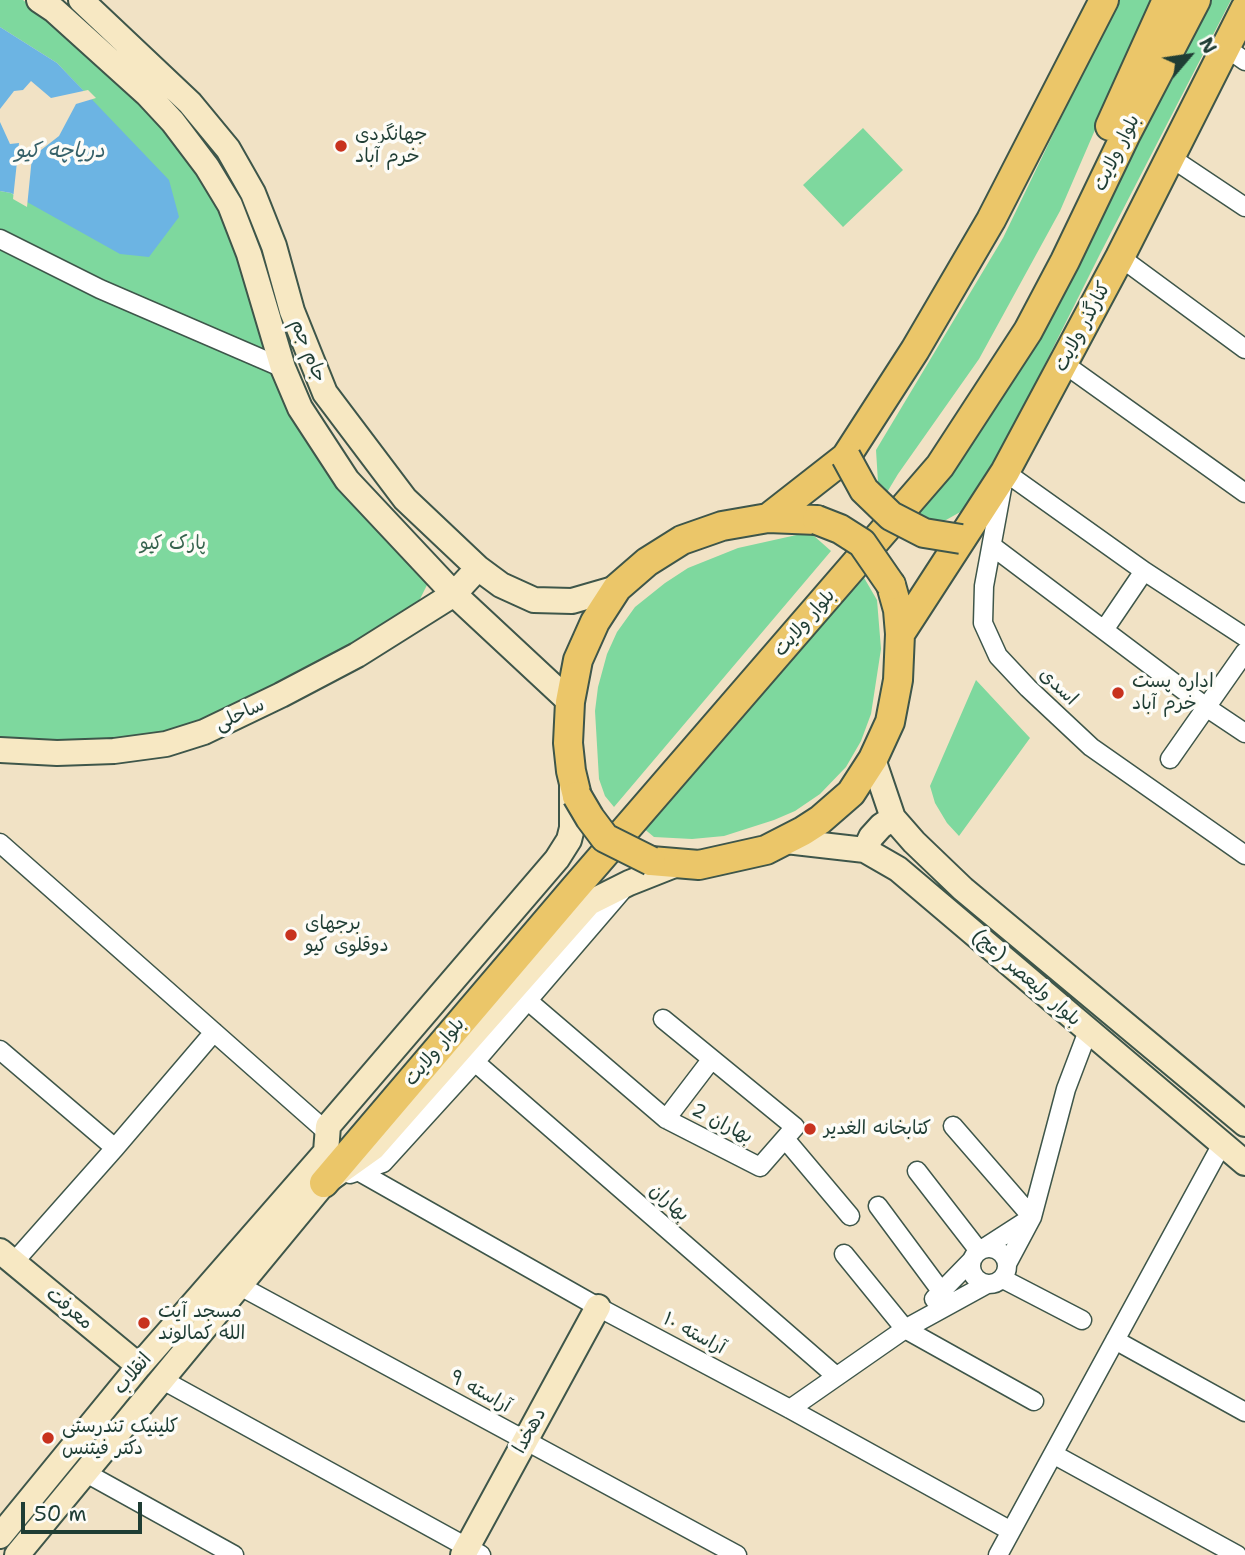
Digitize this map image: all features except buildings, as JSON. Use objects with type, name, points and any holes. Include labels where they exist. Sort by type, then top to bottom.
[{"type":"main road","name":"جام جم","points":[[39,0],[54,10],[147,94],[173,122],[207,167],[230,205],[249,254],[283,368],[300,408],[347,480],[454,594],[570,702]]},
{"type":"main road","name":"جام جم","points":[[81,0],[190,103],[228,149],[253,193],[274,246],[292,311],[325,393],[405,499],[478,568],[501,585],[534,600],[572,601],[617,588]]},
{"type":"main road","points":[[768,518],[846,457],[915,350],[991,220],[1104,0]]},
{"type":"main road","name":"بلوار ولایت","points":[[327,1142],[900,494],[933,451],[1038,280],[1078,201],[1167,0]]},
{"type":"main road","name":"بلوار ولایت","points":[[324,1183],[940,466],[1028,331],[1196,0]]},
{"type":"main road","name":"کنارگذر ولایت","points":[[900,634],[1005,472],[1120,257],[1170,157],[1235,54],[1245,9]]},
{"type":"main road","points":[[846,457],[864,490],[891,516],[924,533],[961,539]]},
{"type":"main road","points":[[768,518],[817,520],[840,529],[862,543],[891,585],[898,610],[900,634],[898,680],[890,722],[873,759],[851,793],[820,820],[786,841],[766,850],[699,865],[664,862],[627,851],[605,838],[590,818],[574,783],[568,743],[570,702],[578,660],[595,622],[617,588],[648,562],[682,540],[722,526],[768,518]]},
{"type":"main road","name":"ساحلی","points":[[0,750],[57,753],[114,751],[166,744],[191,736],[281,695],[346,660],[454,594],[478,568]]},
{"type":"main road","name":"بلوار ولیعصر (عج)","points":[[873,759],[893,818],[914,842],[963,889],[1245,1124]]},
{"type":"main road","name":"انقلاب","points":[[0,1536],[327,1142],[328,1126],[558,859],[569,841],[572,828],[574,783]]},
{"type":"main road","points":[[865,850],[871,837],[893,818]]},
{"type":"main road","name":"بلوار ولیعصر (عج)","points":[[786,841],[865,850],[898,869],[1245,1163]]},
{"type":"main road","name":"انقلاب","points":[[17,1555],[324,1183],[373,1148],[589,903],[664,862]]},
{"type":"main road","name":"معرفت","points":[[7,1257],[139,1366]]},
{"type":"main road","name":"دهخدا","points":[[470,1552],[525,1441],[598,1307]]},
{"type":"street","points":[[1170,157],[1245,207]]},
{"type":"street","points":[[0,239],[100,289],[283,368]]},
{"type":"street","points":[[1120,257],[1245,348]]},
{"type":"street","points":[[1063,363],[1245,493]]},
{"type":"street","points":[[1005,472],[1144,571],[1245,637]]},
{"type":"street","name":"اسدی","points":[[1005,472],[984,586],[983,623],[998,656],[1091,747],[1245,855]]},
{"type":"street","points":[[992,546],[1206,707],[1245,733]]},
{"type":"street","points":[[1104,629],[1144,571]]},
{"type":"street","points":[[1170,759],[1245,652]]},
{"type":"street","points":[[0,843],[214,1032],[327,1142]]},
{"type":"street","points":[[324,1183],[383,1163],[475,1062],[629,883]]},
{"type":"street","name":"بهاران 2","points":[[527,1000],[666,1119],[760,1167],[795,1127],[663,1019]]},
{"type":"street","points":[[790,1409],[905,1329],[999,1275],[1032,1217],[1066,1089],[1088,1031]]},
{"type":"street","points":[[7,1257],[115,1148],[214,1032]]},
{"type":"street","points":[[0,1050],[115,1148]]},
{"type":"street","points":[[666,1119],[711,1060]]},
{"type":"street","name":"بهاران","points":[[475,1062],[836,1376]]},
{"type":"street","points":[[953,1126],[1032,1217]]},
{"type":"street","points":[[786,1140],[850,1216]]},
{"type":"street","points":[[1002,1554],[1011,1531],[1222,1144]]},
{"type":"street","name":"آراسته ۱۰","points":[[358,1171],[598,1307],[1011,1531]]},
{"type":"street","points":[[917,1171],[978,1253]]},
{"type":"street","points":[[878,1206],[942,1291]]},
{"type":"street","points":[[905,1329],[978,1253],[1032,1217]]},
{"type":"street","points":[[978,1253],[997,1249],[1002,1252],[999,1275]]},
{"type":"street","points":[[978,1253],[972,1274],[976,1279],[999,1275],[1082,1320]]},
{"type":"street","points":[[844,1254],[905,1329],[1034,1401]]},
{"type":"street","name":"آراسته ۹","points":[[240,1286],[737,1555]]},
{"type":"street","points":[[1115,1340],[1245,1412]]},
{"type":"street","points":[[161,1379],[470,1552]]},
{"type":"street","points":[[1053,1454],[1237,1555]]},
{"type":"street","points":[[86,1473],[234,1555]]},
{"type":"green space","name":"پارک کیو","points":[[0,0],[23,0],[83,46],[165,129],[225,208],[290,409],[429,581],[418,603],[350,649],[177,731],[128,739],[75,743],[0,738],[0,191],[11,193],[22,201],[92,100],[57,63],[0,27]]},
{"type":"green space","points":[[1118,0],[1151,0],[1060,211],[979,359],[886,494],[878,482],[876,450],[1003,238]]},
{"type":"green space","points":[[1209,0],[1231,0],[987,480],[962,511],[934,526],[913,515]]},
{"type":"green space","points":[[863,128],[903,170],[843,227],[803,185]]},
{"type":"green space","points":[[801,534],[813,535],[831,551],[614,807],[605,796],[599,779],[595,711],[607,654],[617,632],[635,607],[688,568],[738,548]]},
{"type":"green space","points":[[863,576],[877,600],[881,649],[871,714],[861,741],[846,767],[820,794],[795,811],[724,836],[692,839],[654,837],[642,827]]},
{"type":"green space","points":[[976,680],[1030,738],[959,836],[935,803],[930,786]]},
{"type":"water","name":"دریاچه کیو","points":[[0,27],[57,63],[169,180],[179,217],[149,257],[120,254],[11,193],[0,191]]},
{"type":"pier","points":[[31,81],[51,98],[88,90],[96,98],[76,104],[59,136],[32,157],[27,207],[13,199],[19,143],[10,144],[0,122],[0,109],[14,91],[23,90]]},
{"type":"place","name":"جهانگردى خرم آباد","points":[[341,146]]},
{"type":"place","name":"اداره پست خرم آباد","points":[[1118,693]]},
{"type":"place","name":"برجهای دوقلوی کیو","points":[[291,935]]},
{"type":"place","name":"کتابخانه الغدیر","points":[[810,1129]]},
{"type":"place","name":"مسجد آیت الله کمالوند","points":[[144,1323]]},
{"type":"place","name":"کلینیک تندرستی دکتر فیتنس","points":[[48,1438]]}]
